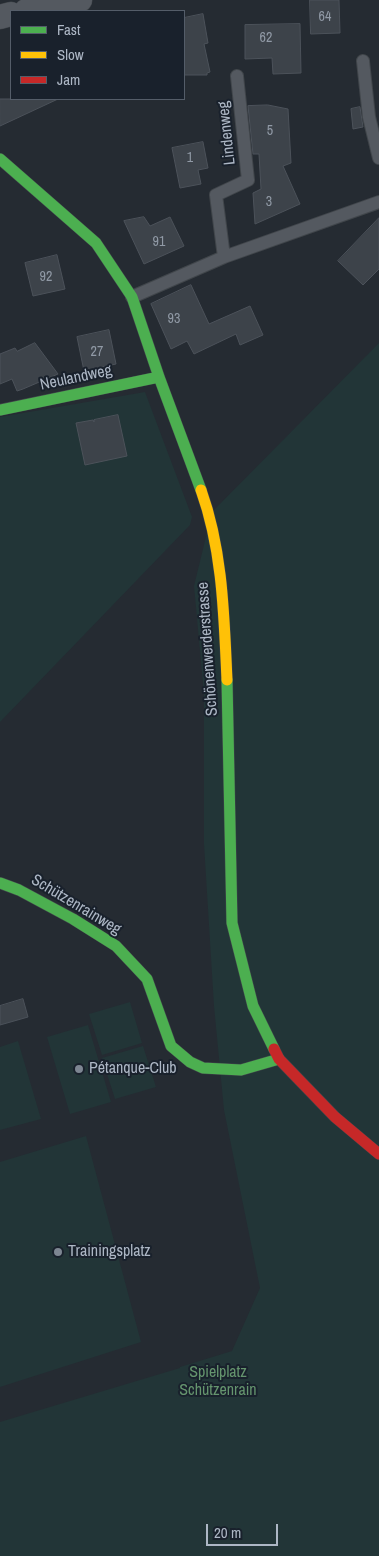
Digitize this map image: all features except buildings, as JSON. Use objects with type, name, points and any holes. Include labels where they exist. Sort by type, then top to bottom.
[{"type":"street","points":[[31,10],[80,0]]},
{"type":"street","name":"Schönenwerderstrasse","points":[[0,160],[96,243],[132,297],[209,513],[217,550],[229,711],[232,923],[254,1006],[279,1059],[335,1117],[379,1154]]},
{"type":"street","name":"Neulandweg","points":[[0,410],[159,377]]},
{"type":"street","name":"Schützenrainweg","points":[[0,883],[19,890],[66,915],[116,946],[146,979],[171,1046],[190,1062],[202,1068],[241,1070],[279,1059]]},
{"type":"lane","points":[[363,61],[369,117],[379,158]]},
{"type":"lane","name":"Lindenweg","points":[[224,257],[216,195],[248,180],[238,76]]},
{"type":"lane","points":[[132,297],[224,257],[379,202]]},
{"type":"green space","name":"Spielplatz Schützenrain","points":[[379,343],[379,1556],[0,1556],[0,1422],[232,1351],[260,1288],[224,1110],[214,1006],[204,844],[204,694],[194,586],[212,512]]},
{"type":"green space","points":[[145,392],[192,517],[190,525],[0,722],[0,417]]},
{"type":"green space","name":"Pétanque-Club","points":[[130,1002],[142,1043],[102,1055],[89,1014]]},
{"type":"green space","name":"Pétanque-Club","points":[[88,1025],[111,1102],[70,1114],[47,1037]]},
{"type":"green space","points":[[18,1041],[41,1119],[0,1130],[0,1047]]},
{"type":"green space","name":"Pétanque-Club","points":[[143,1046],[156,1087],[115,1099],[102,1058]]},
{"type":"green space","name":"Trainingsplatz","points":[[86,1136],[141,1342],[0,1387],[0,1162]]},
{"type":"traffic: fast","points":[[0,159],[96,243],[132,297],[159,377],[201,490]]},
{"type":"traffic: fast","points":[[0,410],[159,377]]},
{"type":"traffic: fast","points":[[227,680],[232,923],[253,1006],[274,1049]]},
{"type":"traffic: fast","points":[[0,883],[19,890],[73,919],[116,946],[147,979],[171,1046],[190,1062],[203,1068],[241,1070],[279,1059]]},
{"type":"traffic: slow","points":[[201,490],[214,537],[218,560],[227,680]]},
{"type":"traffic: jam","points":[[274,1049],[279,1059],[335,1117],[379,1154]]},
{"type":"place","name":"Pétanque-Club","points":[[79,1069]]},
{"type":"place","name":"Trainingsplatz","points":[[58,1252]]}]
